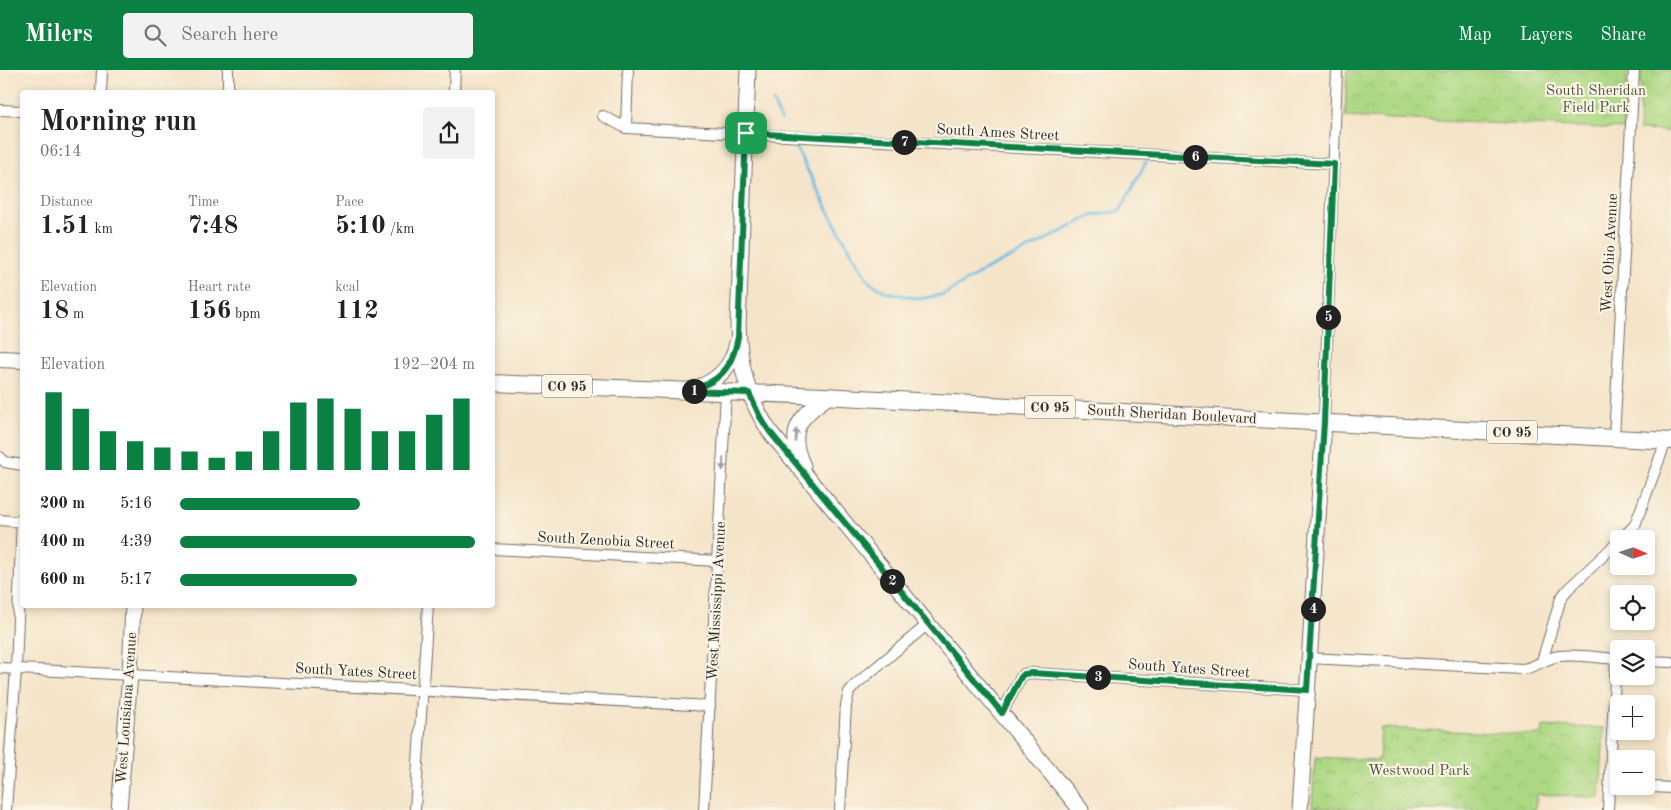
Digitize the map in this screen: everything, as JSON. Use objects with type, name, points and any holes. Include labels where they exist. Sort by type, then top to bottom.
[{"type":"main road","points":[[748,70],[738,337],[741,363],[749,393],[760,417],[770,432],[1081,810]]},
{"type":"main road","points":[[687,391],[708,384],[723,372],[733,358],[738,337]]},
{"type":"main road","points":[[0,359],[20,360]]},
{"type":"main road","name":"South Sheridan Boulevard","points":[[495,383],[829,396],[1668,441]]},
{"type":"main road","points":[[810,481],[797,452],[796,430],[804,415],[829,396]]},
{"type":"main road","points":[[1300,810],[1324,422]]},
{"type":"main road","name":"West Louisiana Avenue","points":[[119,810],[130,674],[133,608]]},
{"type":"street","points":[[101,90],[102,70]]},
{"type":"street","points":[[228,70],[228,90]]},
{"type":"street","points":[[454,90],[455,70]]},
{"type":"street","points":[[626,128],[628,70]]},
{"type":"street","points":[[1324,422],[1337,70]]},
{"type":"street","name":"West Ohio Avenue","points":[[1614,438],[1634,70]]},
{"type":"street","points":[[0,110],[20,111]]},
{"type":"street","name":"South Ames Street","points":[[603,116],[626,128],[1334,164]]},
{"type":"street","name":"West Mississippi Avenue","points":[[704,810],[726,392]]},
{"type":"street","points":[[1630,530],[1635,525],[1668,441]]},
{"type":"street","points":[[0,456],[5,462],[20,465]]},
{"type":"street","points":[[0,520],[20,520]]},
{"type":"street","name":"South Zenobia Street","points":[[495,549],[718,561]]},
{"type":"street","points":[[1542,661],[1561,598],[1610,549]]},
{"type":"street","points":[[6,810],[16,670],[20,570]]},
{"type":"street","points":[[415,810],[428,608]]},
{"type":"street","points":[[840,810],[846,706],[850,692],[855,685],[928,624]]},
{"type":"street","points":[[1309,658],[1522,669],[1528,669],[1542,661],[1563,656],[1610,659]]},
{"type":"street","points":[[1655,661],[1671,662]]},
{"type":"street","name":"South Yates Street","points":[[0,668],[710,706]]},
{"type":"street","name":"South Yates Street","points":[[1002,713],[1021,677],[1024,674],[1032,673],[1307,690]]},
{"type":"street","points":[[1615,750],[1616,685]]},
{"type":"street","points":[[1655,787],[1671,788]]},
{"type":"street","points":[[1608,810],[1612,795]]},
{"type":"green space","name":"South Sheridan Field Park","points":[[1347,70],[1627,70],[1624,129],[1345,117]]},
{"type":"green space","name":"South Sheridan Field Park","points":[[1641,70],[1671,70],[1671,131],[1639,130]]},
{"type":"green space","name":"Westwood Park","points":[[1543,726],[1604,728],[1600,798],[1537,794],[1535,810],[1366,810],[1312,807],[1315,757],[1379,760],[1381,728],[1542,735]]},
{"type":"waterway","points":[[773,102],[781,120]]},
{"type":"waterway","points":[[794,144],[839,231],[869,282],[886,292],[920,299],[945,294],[985,270],[1091,216],[1120,211],[1146,162]]},
{"type":"route","points":[[746,133],[1334,164],[1324,422],[1307,690],[1032,673],[1024,674],[1021,677],[1002,713],[770,432],[760,417],[749,393],[687,391],[708,384],[716,379],[729,366],[736,351],[746,133]]}]
